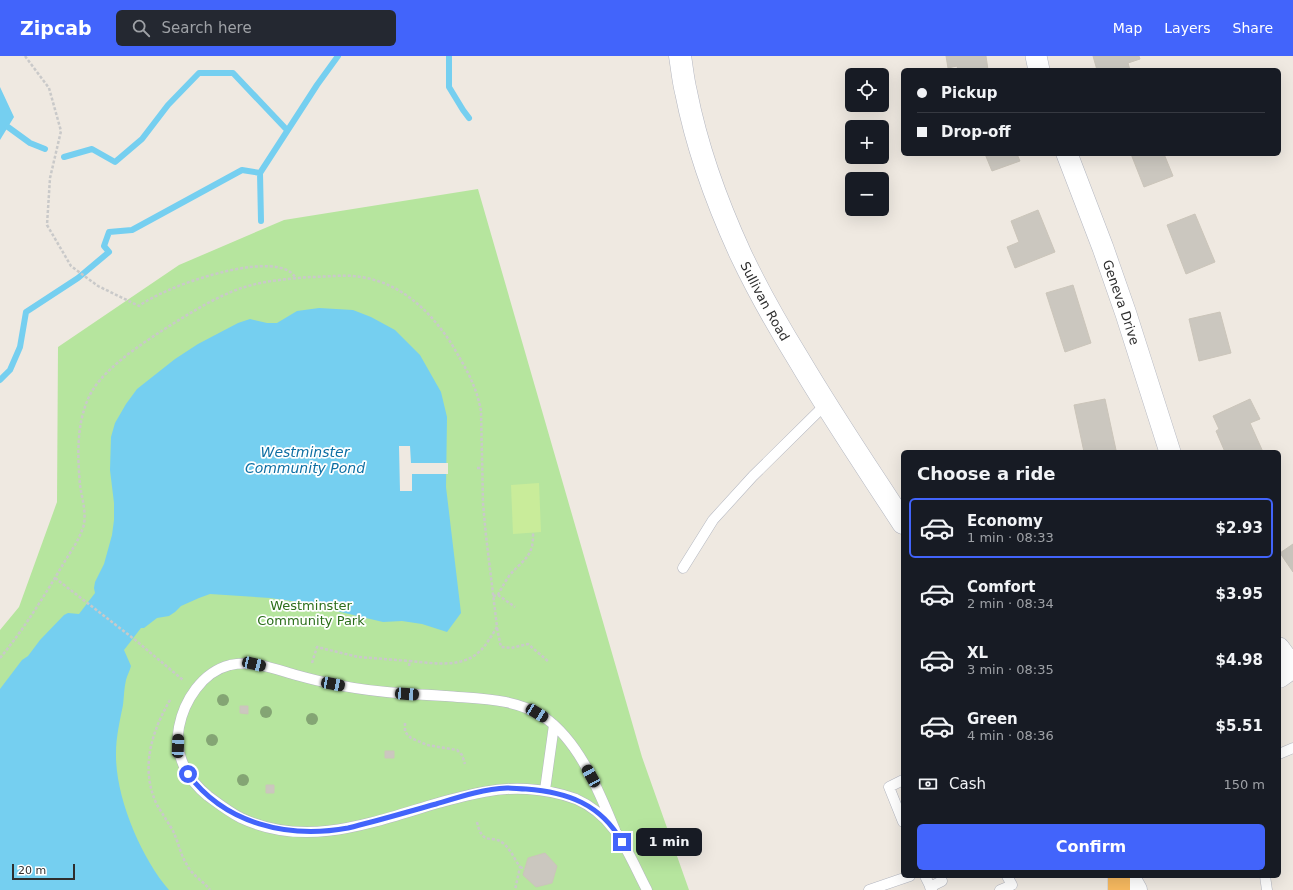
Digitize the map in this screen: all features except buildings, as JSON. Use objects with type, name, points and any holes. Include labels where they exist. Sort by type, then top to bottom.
[{"type":"highway","points":[[1119,878],[1120,890]]},
{"type":"street","name":"Sullivan Road","points":[[680,56],[686,92],[710,179],[727,223],[759,292],[826,404],[901,520]]},
{"type":"street","points":[[1036,56],[1039,68]]},
{"type":"street","name":"Geneva Drive","points":[[1068,156],[1106,256],[1169,450]]},
{"type":"street","points":[[1281,651],[1293,667],[1281,676]]},
{"type":"street","points":[[1129,878],[1136,890]]},
{"type":"lane","points":[[683,568],[713,520],[758,471],[826,404]]},
{"type":"lane","points":[[616,830],[598,812],[576,799],[545,790],[507,788],[471,794],[365,824],[332,831],[277,829],[255,824],[239,817],[205,793],[194,783],[183,765],[178,746],[180,726],[186,704],[199,685],[207,677],[223,667],[242,664],[254,664],[333,684],[369,690],[498,700],[518,705],[537,713],[554,725],[570,742],[597,787],[616,830],[647,890]]},
{"type":"lane","points":[[545,790],[554,725]]},
{"type":"lane","points":[[1281,753],[1293,748]]},
{"type":"lane","points":[[901,781],[889,787],[901,817]]},
{"type":"lane","points":[[870,890],[904,878]]},
{"type":"lane","points":[[926,878],[931,889],[942,881]]},
{"type":"lane","points":[[1000,890],[1012,886],[1008,878]]},
{"type":"lane","points":[[1265,878],[1267,890]]},
{"type":"path","points":[[25,56],[49,88],[61,131],[50,178],[47,225],[71,266],[98,286],[139,306],[148,299],[182,284],[221,272],[252,266],[284,268],[297,278]]},
{"type":"path","points":[[0,658],[27,621],[78,542],[85,516],[79,471],[79,432],[81,418],[85,406],[97,385],[110,370],[135,350],[170,326],[207,304],[244,287],[297,278],[348,276],[374,280],[385,284],[407,295],[426,311],[434,319],[447,338],[474,383],[481,411],[481,468],[486,536],[497,627],[501,647],[511,648],[528,644],[549,662]]},
{"type":"path","points":[[498,595],[510,575],[525,561],[531,551],[533,546],[533,532]]},
{"type":"path","points":[[55,578],[134,639],[183,680]]},
{"type":"path","points":[[493,596],[498,595],[515,607]]},
{"type":"path","points":[[307,662],[313,663],[317,647],[358,656],[410,661],[442,663],[464,661],[472,658],[482,649],[497,627]]},
{"type":"path","points":[[409,666],[410,661]]},
{"type":"path","points":[[178,686],[187,674]]},
{"type":"path","points":[[171,698],[158,724],[150,745],[148,765],[150,783],[157,804],[173,830],[186,864],[210,890]]},
{"type":"path","points":[[405,723],[405,732],[411,738],[427,745],[457,750],[462,755],[465,764]]},
{"type":"path","points":[[477,822],[482,835],[487,838],[500,841],[504,844],[520,867],[525,869]]},
{"type":"path","points":[[514,890],[520,867]]},
{"type":"green space","name":"Westminster Community Park","points":[[478,189],[642,757],[689,890],[0,890],[0,630],[19,607],[57,502],[58,347],[179,265],[284,220]]},
{"type":"green space","points":[[539,483],[541,532],[513,534],[511,485]]},
{"type":"water","points":[[0,87],[14,117],[0,140]]},
{"type":"water","name":"Westminster Community Pond","points":[[319,308],[353,310],[371,317],[395,330],[420,355],[441,392],[447,417],[446,487],[461,613],[447,632],[422,624],[402,621],[383,622],[328,609],[317,608],[299,602],[270,598],[210,594],[181,606],[169,616],[157,618],[144,628],[141,628],[124,650],[131,666],[125,683],[123,705],[117,735],[116,753],[120,788],[132,826],[149,861],[169,890],[0,890],[0,689],[22,660],[28,656],[40,640],[64,615],[68,613],[79,614],[95,593],[95,582],[104,564],[112,535],[114,520],[114,503],[110,470],[111,437],[115,423],[137,389],[175,359],[198,344],[238,323],[250,319],[267,323],[277,323],[297,311]]},
{"type":"pier","points":[[399,446],[410,446],[411,463],[448,463],[448,474],[412,474],[412,491],[400,491]]},
{"type":"waterway","points":[[261,221],[260,173],[317,85],[338,56]]},
{"type":"waterway","points":[[449,56],[449,87],[469,118]]},
{"type":"waterway","points":[[64,157],[92,149],[115,162],[142,139],[168,105],[199,73],[233,73],[287,130]]},
{"type":"waterway","points":[[8,127],[30,143],[45,149]]},
{"type":"waterway","points":[[0,380],[10,370],[20,347],[26,312],[78,278],[109,252],[104,246],[109,232],[132,230],[242,170],[260,173]]},
{"type":"route","points":[[188,774],[194,783],[223,807],[239,817],[255,824],[270,828],[315,832],[332,831],[365,824],[471,794],[507,788],[545,790],[576,799],[598,812],[607,820],[616,830],[622,842]]}]
